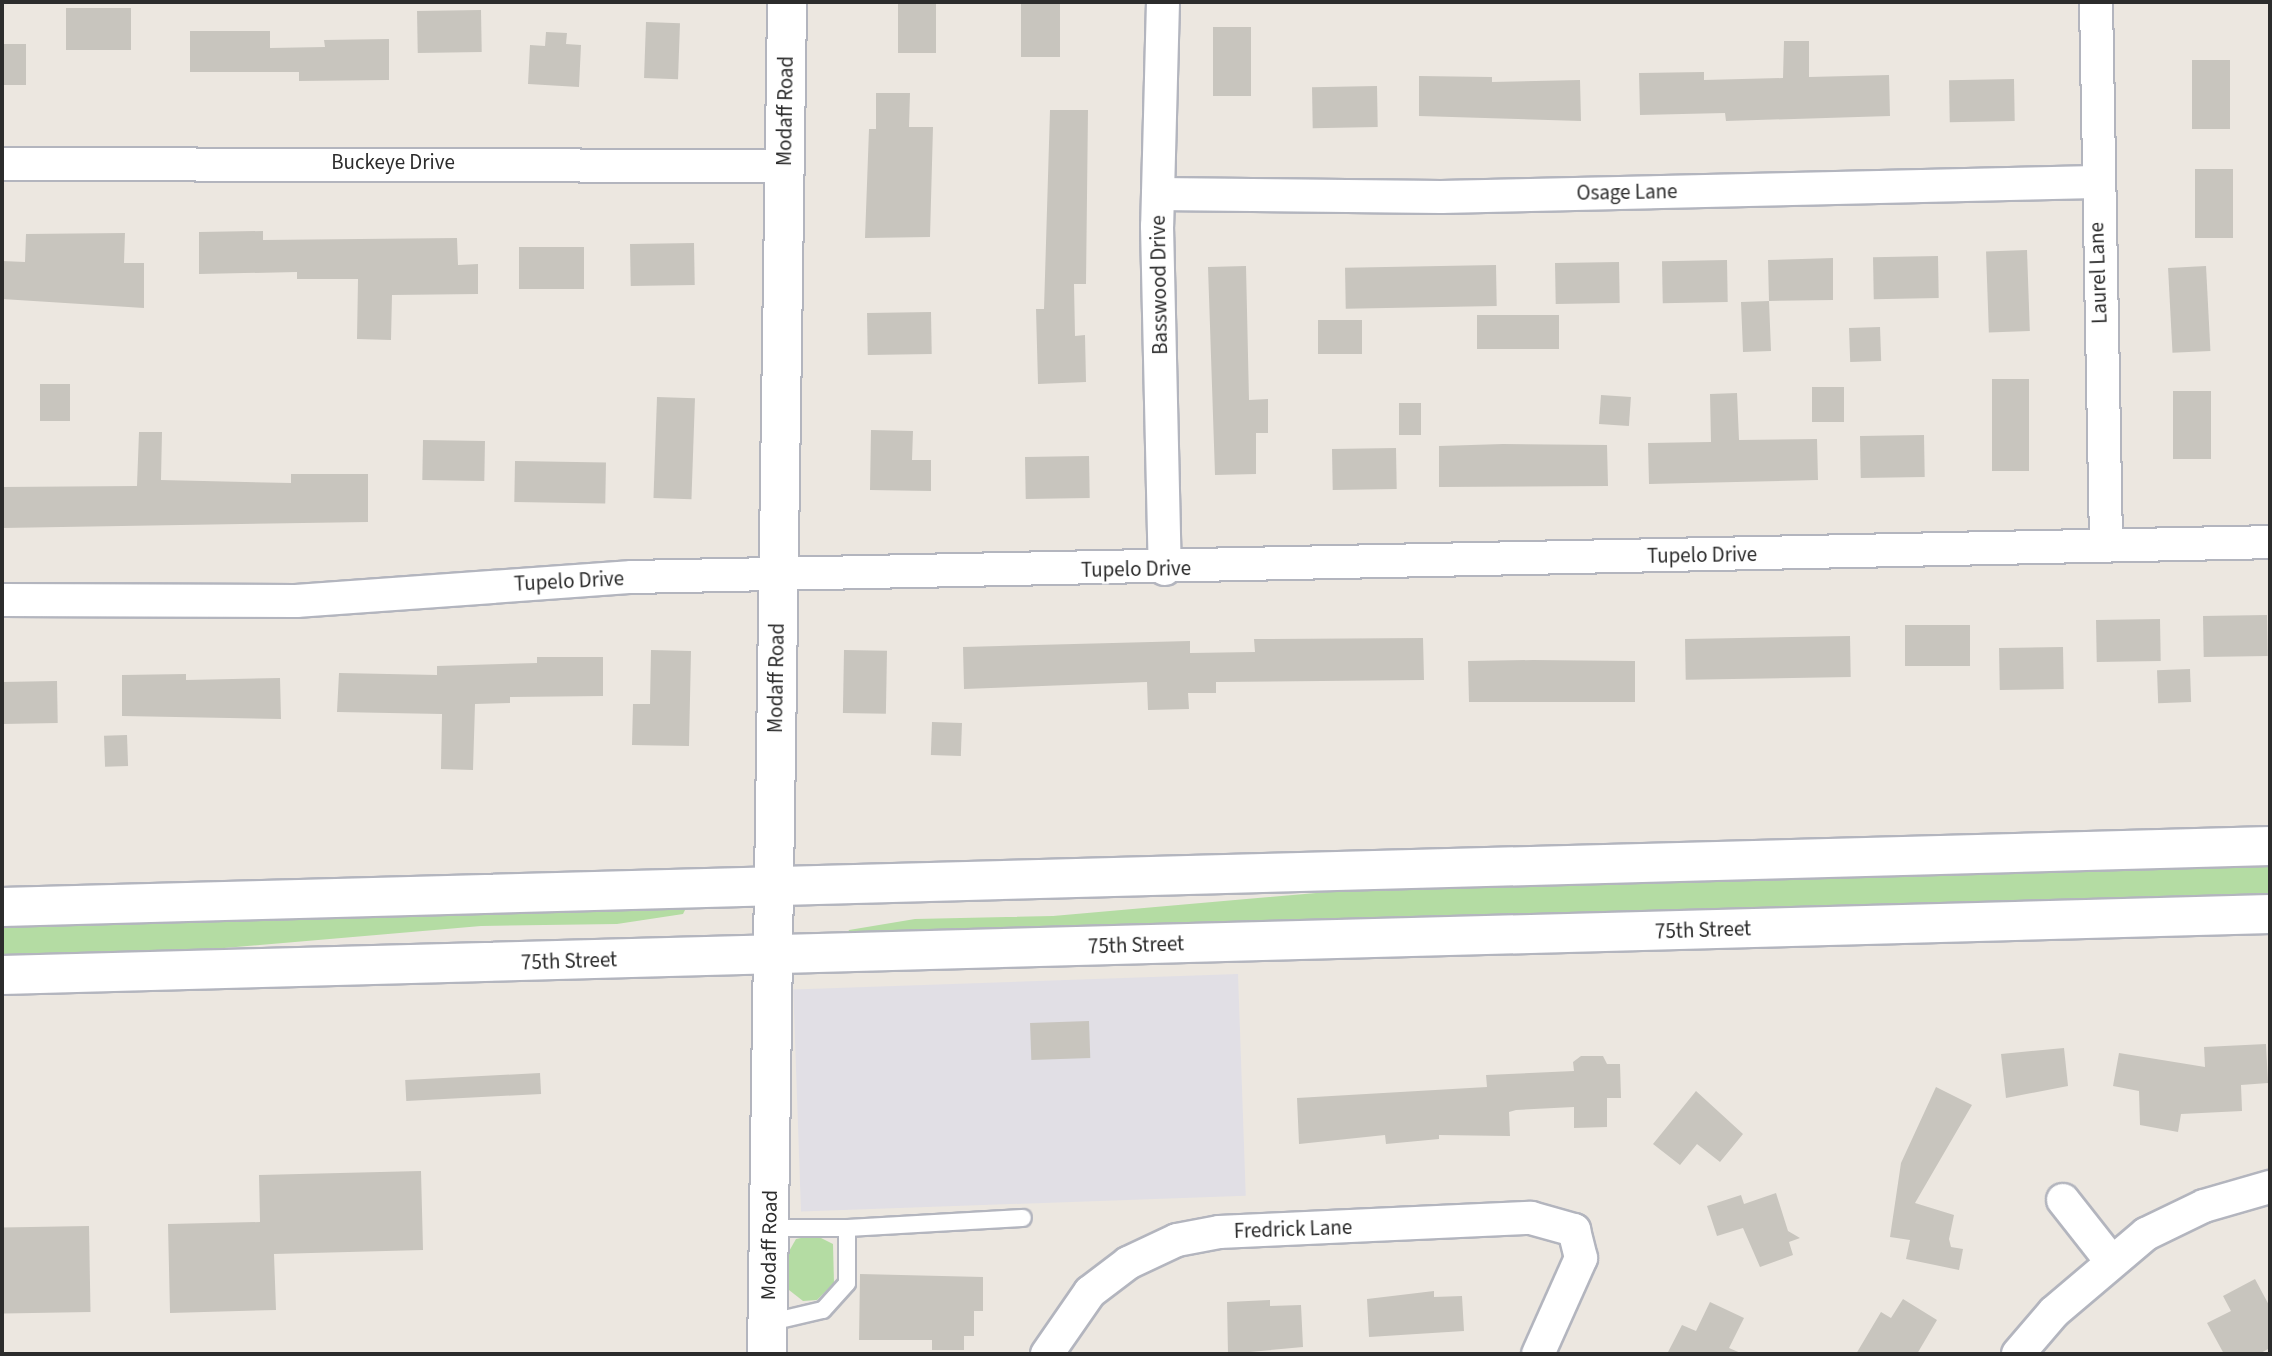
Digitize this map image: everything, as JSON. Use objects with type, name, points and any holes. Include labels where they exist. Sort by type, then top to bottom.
[{"type":"main road","name":"Modaff Road","points":[[767,1339],[787,2]]},
{"type":"main road","points":[[2,907],[2270,846]]},
{"type":"main road","name":"75th Street","points":[[2,975],[2270,914]]},
{"type":"street","name":"Basswood Drive","points":[[1163,2],[1158,194],[1165,569]]},
{"type":"street","name":"Laurel Lane","points":[[2096,2],[2096,182],[2106,545]]},
{"type":"street","name":"Buckeye Drive","points":[[2,164],[784,166]]},
{"type":"street","name":"Osage Lane","points":[[1158,194],[1441,197],[2096,182]]},
{"type":"street","name":"Tupelo Drive","points":[[2,600],[296,601],[551,581],[2270,542]]},
{"type":"street","points":[[2018,1354],[2111,1261],[2179,1216],[2270,1187]]},
{"type":"street","points":[[2063,1200],[2111,1261]]},
{"type":"street","name":"Fredrick Lane","points":[[1047,1354],[1090,1292],[1136,1258],[1197,1235],[1531,1218],[1563,1224],[1580,1240],[1578,1271],[1538,1354]]},
{"type":"lane","points":[[769,1228],[847,1228],[1023,1218]]},
{"type":"lane","points":[[767,1339],[823,1310],[847,1283],[847,1228]]},
{"type":"shaded area","points":[[1238,974],[1246,1196],[801,1211],[793,990]]},
{"type":"green space","points":[[2270,862],[2270,896],[846,936],[849,930],[915,919],[1053,916],[1385,887]]},
{"type":"green space","points":[[687,906],[683,914],[617,924],[481,926],[144,955],[2,958],[2,923]]},
{"type":"green space","points":[[815,1235],[833,1244],[834,1283],[817,1300],[803,1301],[789,1290],[788,1253],[796,1239]]},
{"type":"building","points":[[898,2],[936,2],[936,53],[898,53]]},
{"type":"building","points":[[1021,2],[1060,2],[1060,57],[1021,57]]},
{"type":"building","points":[[66,8],[131,8],[131,50],[66,50]]},
{"type":"building","points":[[481,10],[482,52],[418,53],[417,11]]},
{"type":"building","points":[[646,22],[680,23],[678,79],[644,78]]},
{"type":"building","points":[[1213,27],[1251,27],[1251,96],[1213,96]]},
{"type":"building","points":[[190,31],[270,31],[270,48],[325,47],[324,40],[389,39],[389,80],[299,81],[299,72],[190,72]]},
{"type":"building","points":[[546,32],[567,33],[566,44],[581,45],[579,87],[528,84],[530,45],[545,46]]},
{"type":"building","points":[[1784,41],[1809,41],[1809,77],[1889,75],[1890,116],[1726,121],[1725,113],[1640,115],[1639,73],[1704,72],[1704,80],[1783,78]]},
{"type":"building","points":[[2,44],[26,44],[26,85],[2,85]]},
{"type":"building","points":[[2192,60],[2230,60],[2230,129],[2192,129]]},
{"type":"building","points":[[1419,76],[1492,77],[1492,82],[1580,80],[1581,121],[1419,116]]},
{"type":"building","points":[[2014,79],[2015,121],[1950,122],[1949,80]]},
{"type":"building","points":[[1377,86],[1378,127],[1313,128],[1312,87]]},
{"type":"building","points":[[876,93],[910,93],[909,127],[933,127],[930,237],[865,238],[869,129],[876,129]]},
{"type":"building","points":[[1050,110],[1088,110],[1086,284],[1074,284],[1075,336],[1085,335],[1086,382],[1038,384],[1036,309],[1044,309]]},
{"type":"building","points":[[2195,169],[2233,169],[2233,238],[2195,238]]},
{"type":"building","points":[[263,231],[263,240],[457,238],[458,265],[478,264],[478,294],[392,295],[391,340],[357,339],[358,279],[297,279],[297,272],[199,274],[199,232]]},
{"type":"building","points":[[125,233],[124,263],[144,263],[144,308],[2,299],[2,261],[25,262],[26,234]]},
{"type":"building","points":[[694,243],[695,285],[631,286],[630,244]]},
{"type":"building","points":[[519,247],[584,247],[584,289],[519,289]]},
{"type":"building","points":[[2027,250],[2030,331],[1989,332],[1986,251]]},
{"type":"building","points":[[1938,256],[1939,298],[1874,299],[1873,257]]},
{"type":"building","points":[[1833,258],[1833,300],[1769,301],[1768,260]]},
{"type":"building","points":[[1727,260],[1728,302],[1663,303],[1662,261]]},
{"type":"building","points":[[1619,262],[1620,303],[1556,304],[1555,263]]},
{"type":"building","points":[[1496,265],[1497,306],[1346,309],[1345,268]]},
{"type":"building","points":[[1246,266],[1249,400],[1268,399],[1268,433],[1256,433],[1256,474],[1215,475],[1208,267]]},
{"type":"building","points":[[2206,266],[2210,351],[2173,353],[2168,268]]},
{"type":"building","points":[[1769,301],[1771,351],[1743,352],[1741,302]]},
{"type":"building","points":[[931,312],[932,354],[868,355],[867,313]]},
{"type":"building","points":[[1477,315],[1559,315],[1559,349],[1477,349]]},
{"type":"building","points":[[1318,320],[1362,320],[1362,354],[1318,354]]},
{"type":"building","points":[[1880,327],[1881,361],[1850,362],[1849,328]]},
{"type":"building","points":[[1992,379],[2029,379],[2029,471],[1992,471]]},
{"type":"building","points":[[40,384],[70,384],[70,421],[40,421]]},
{"type":"building","points":[[1812,387],[1844,387],[1844,422],[1812,422]]},
{"type":"building","points":[[2173,391],[2211,391],[2211,459],[2173,459]]},
{"type":"building","points":[[1737,393],[1739,440],[1817,439],[1818,480],[1649,484],[1648,443],[1711,442],[1710,394]]},
{"type":"building","points":[[1601,395],[1631,397],[1629,426],[1599,424]]},
{"type":"building","points":[[657,397],[695,398],[691,499],[653,498]]},
{"type":"building","points":[[1399,403],[1421,403],[1421,435],[1399,435]]},
{"type":"building","points":[[871,430],[913,431],[912,460],[931,460],[931,491],[870,490]]},
{"type":"building","points":[[139,432],[162,432],[161,480],[291,483],[291,474],[368,474],[368,522],[2,528],[2,487],[137,486]]},
{"type":"building","points":[[1924,435],[1925,477],[1861,478],[1860,436]]},
{"type":"building","points":[[423,440],[485,441],[484,481],[422,480]]},
{"type":"building","points":[[1607,445],[1608,486],[1439,487],[1439,446]]},
{"type":"building","points":[[1396,448],[1397,489],[1333,490],[1332,449]]},
{"type":"building","points":[[1089,456],[1090,498],[1026,499],[1025,457]]},
{"type":"building","points":[[515,461],[606,463],[605,504],[514,502]]},
{"type":"building","points":[[2267,615],[2268,656],[2204,657],[2203,616]]},
{"type":"building","points":[[2160,619],[2161,661],[2097,662],[2096,620]]},
{"type":"building","points":[[1905,625],[1970,625],[1970,666],[1905,666]]},
{"type":"building","points":[[1850,636],[1851,677],[1686,680],[1685,639]]},
{"type":"building","points":[[1423,638],[1424,680],[1216,682],[1216,693],[1188,693],[1189,709],[1148,710],[1147,682],[964,689],[963,647],[1190,641],[1190,653],[1255,652],[1254,639]]},
{"type":"building","points":[[2063,647],[2064,689],[2000,690],[1999,648]]},
{"type":"building","points":[[651,650],[691,651],[689,746],[632,745],[633,704],[650,704]]},
{"type":"building","points":[[844,650],[887,651],[886,714],[843,713]]},
{"type":"building","points":[[537,657],[603,657],[603,696],[510,697],[510,703],[475,704],[473,770],[441,769],[442,714],[337,712],[339,673],[437,675],[437,666],[537,663]]},
{"type":"building","points":[[1468,661],[1635,661],[1635,702],[1469,702]]},
{"type":"building","points":[[2190,669],[2191,702],[2158,703],[2157,670]]},
{"type":"building","points":[[186,674],[186,680],[280,678],[281,719],[122,716],[122,675]]},
{"type":"building","points":[[57,681],[58,723],[3,724],[2,682]]},
{"type":"building","points":[[932,722],[962,723],[961,756],[931,755]]},
{"type":"building","points":[[127,735],[128,766],[105,767],[104,736]]},
{"type":"building","points":[[1089,1021],[1090,1058],[1031,1060],[1030,1023]]},
{"type":"building","points":[[2266,1044],[2268,1083],[2241,1085],[2242,1111],[2181,1114],[2178,1132],[2140,1125],[2139,1091],[2113,1086],[2119,1053],[2205,1067],[2204,1047]]},
{"type":"building","points":[[2064,1048],[2068,1086],[2006,1098],[2001,1054]]},
{"type":"building","points":[[1581,1056],[1603,1056],[1607,1064],[1620,1064],[1621,1098],[1607,1098],[1607,1127],[1574,1128],[1574,1107],[1516,1110],[1509,1112],[1510,1136],[1439,1135],[1439,1139],[1386,1144],[1385,1135],[1299,1144],[1297,1098],[1487,1087],[1486,1075],[1574,1071],[1573,1062]]},
{"type":"building","points":[[540,1073],[541,1094],[406,1101],[405,1080]]},
{"type":"building","points":[[1936,1087],[1972,1105],[1915,1203],[1954,1215],[1949,1239],[1951,1247],[1963,1249],[1959,1270],[1906,1259],[1910,1240],[1890,1237],[1901,1163]]},
{"type":"building","points":[[1696,1091],[1743,1134],[1720,1162],[1697,1144],[1680,1165],[1653,1144]]},
{"type":"building","points":[[421,1171],[423,1250],[274,1254],[276,1310],[170,1313],[168,1224],[260,1222],[259,1175]]},
{"type":"building","points":[[1776,1193],[1788,1231],[1800,1238],[1789,1242],[1793,1255],[1760,1267],[1743,1228],[1717,1236],[1707,1206],[1741,1195],[1744,1204]]},
{"type":"building","points":[[89,1226],[91,1312],[4,1314],[2,1228]]},
{"type":"building","points":[[860,1274],[983,1277],[983,1311],[974,1311],[974,1336],[964,1336],[964,1350],[932,1350],[932,1340],[859,1340]]},
{"type":"building","points":[[2255,1279],[2270,1307],[2270,1348],[2259,1354],[2224,1354],[2207,1323],[2231,1311],[2223,1296]]},
{"type":"building","points":[[1434,1291],[1434,1297],[1462,1296],[1464,1331],[1369,1337],[1367,1299]]},
{"type":"building","points":[[1903,1299],[1937,1320],[1917,1354],[1856,1354],[1881,1312],[1891,1318]]},
{"type":"building","points":[[1270,1300],[1270,1306],[1301,1305],[1303,1347],[1228,1354],[1227,1302]]},
{"type":"building","points":[[1710,1302],[1744,1318],[1729,1348],[1743,1354],[1667,1354],[1682,1325],[1696,1331]]}]
